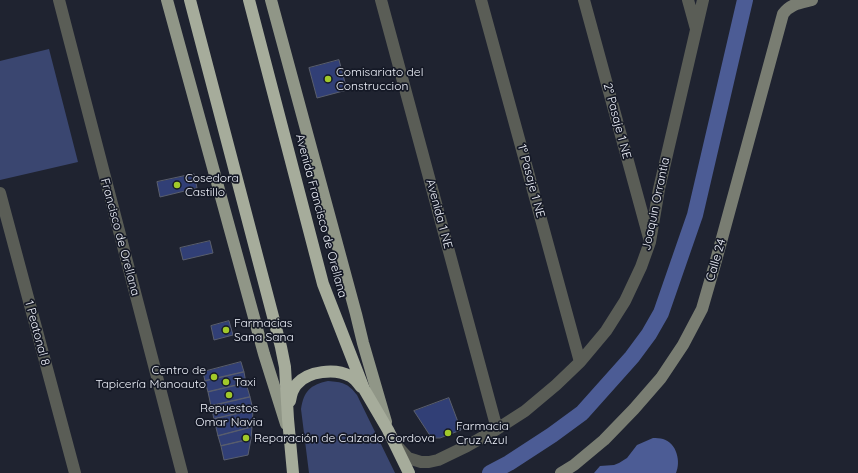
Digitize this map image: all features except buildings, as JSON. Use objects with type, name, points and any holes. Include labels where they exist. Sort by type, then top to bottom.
[{"type":"highway","points":[[190,0],[286,367],[292,473]]},
{"type":"highway","name":"Avenida Francisco de Orellana","points":[[249,0],[323,284],[364,389],[388,430],[409,471]]},
{"type":"highway","points":[[288,418],[292,392],[302,379],[314,374],[324,372],[343,373],[351,377],[364,389]]},
{"type":"main road","points":[[167,0],[264,354],[289,435]]},
{"type":"main road","name":"Avenida Francisco de Orellana","points":[[271,0],[363,343],[388,430]]},
{"type":"street","name":"Francisco de Orellana","points":[[59,0],[182,473]]},
{"type":"street","name":"Avenida 1 NE","points":[[381,0],[497,429]]},
{"type":"street","name":"1° Pasaje 1 NE","points":[[482,0],[580,362]]},
{"type":"street","name":"2° Pasaje 1 NE","points":[[584,0],[650,242]]},
{"type":"street","points":[[688,0],[696,30]]},
{"type":"street","name":"Joaquin Orrantia","points":[[396,445],[408,458],[421,462],[429,462],[448,456],[467,446],[525,411],[556,385],[580,362],[606,332],[625,301],[641,267],[650,242],[659,189],[703,0]]},
{"type":"street","name":"Calle 24","points":[[561,473],[574,465],[604,440],[634,409],[661,378],[683,345],[702,309],[718,256],[782,14],[794,4],[812,0]]},
{"type":"street","name":"1 Peatonal 8","points":[[0,193],[75,473]]},
{"type":"shaded area","points":[[49,49],[78,162],[0,180],[0,61]]},
{"type":"shaded area","points":[[328,381],[344,384],[351,388],[357,395],[395,473],[309,473],[301,409],[302,403],[306,393],[312,387]]},
{"type":"shaded area","points":[[653,438],[662,439],[672,444],[678,458],[676,473],[594,473],[600,466],[619,463],[627,458],[637,445]]},
{"type":"waterway","points":[[490,473],[509,463],[552,435],[582,413],[632,357],[649,334],[661,313],[695,215],[745,0]]},
{"type":"place","name":"Comisariato del Construccion","points":[[328,79]]},
{"type":"place","name":"Cosedora Castillo","points":[[177,185]]},
{"type":"place","name":"Farmacias Sana Sana","points":[[226,330]]},
{"type":"place","name":"Centro de Tapicería Manoauto","points":[[214,377]]},
{"type":"place","name":"Taxi","points":[[226,382]]},
{"type":"place","name":"Repuestos Omar Navia","points":[[229,395]]},
{"type":"place","name":"Farmacia Cruz Azul","points":[[448,433]]},
{"type":"place","name":"Reparación de Calzado Cordova","points":[[246,438]]}]
